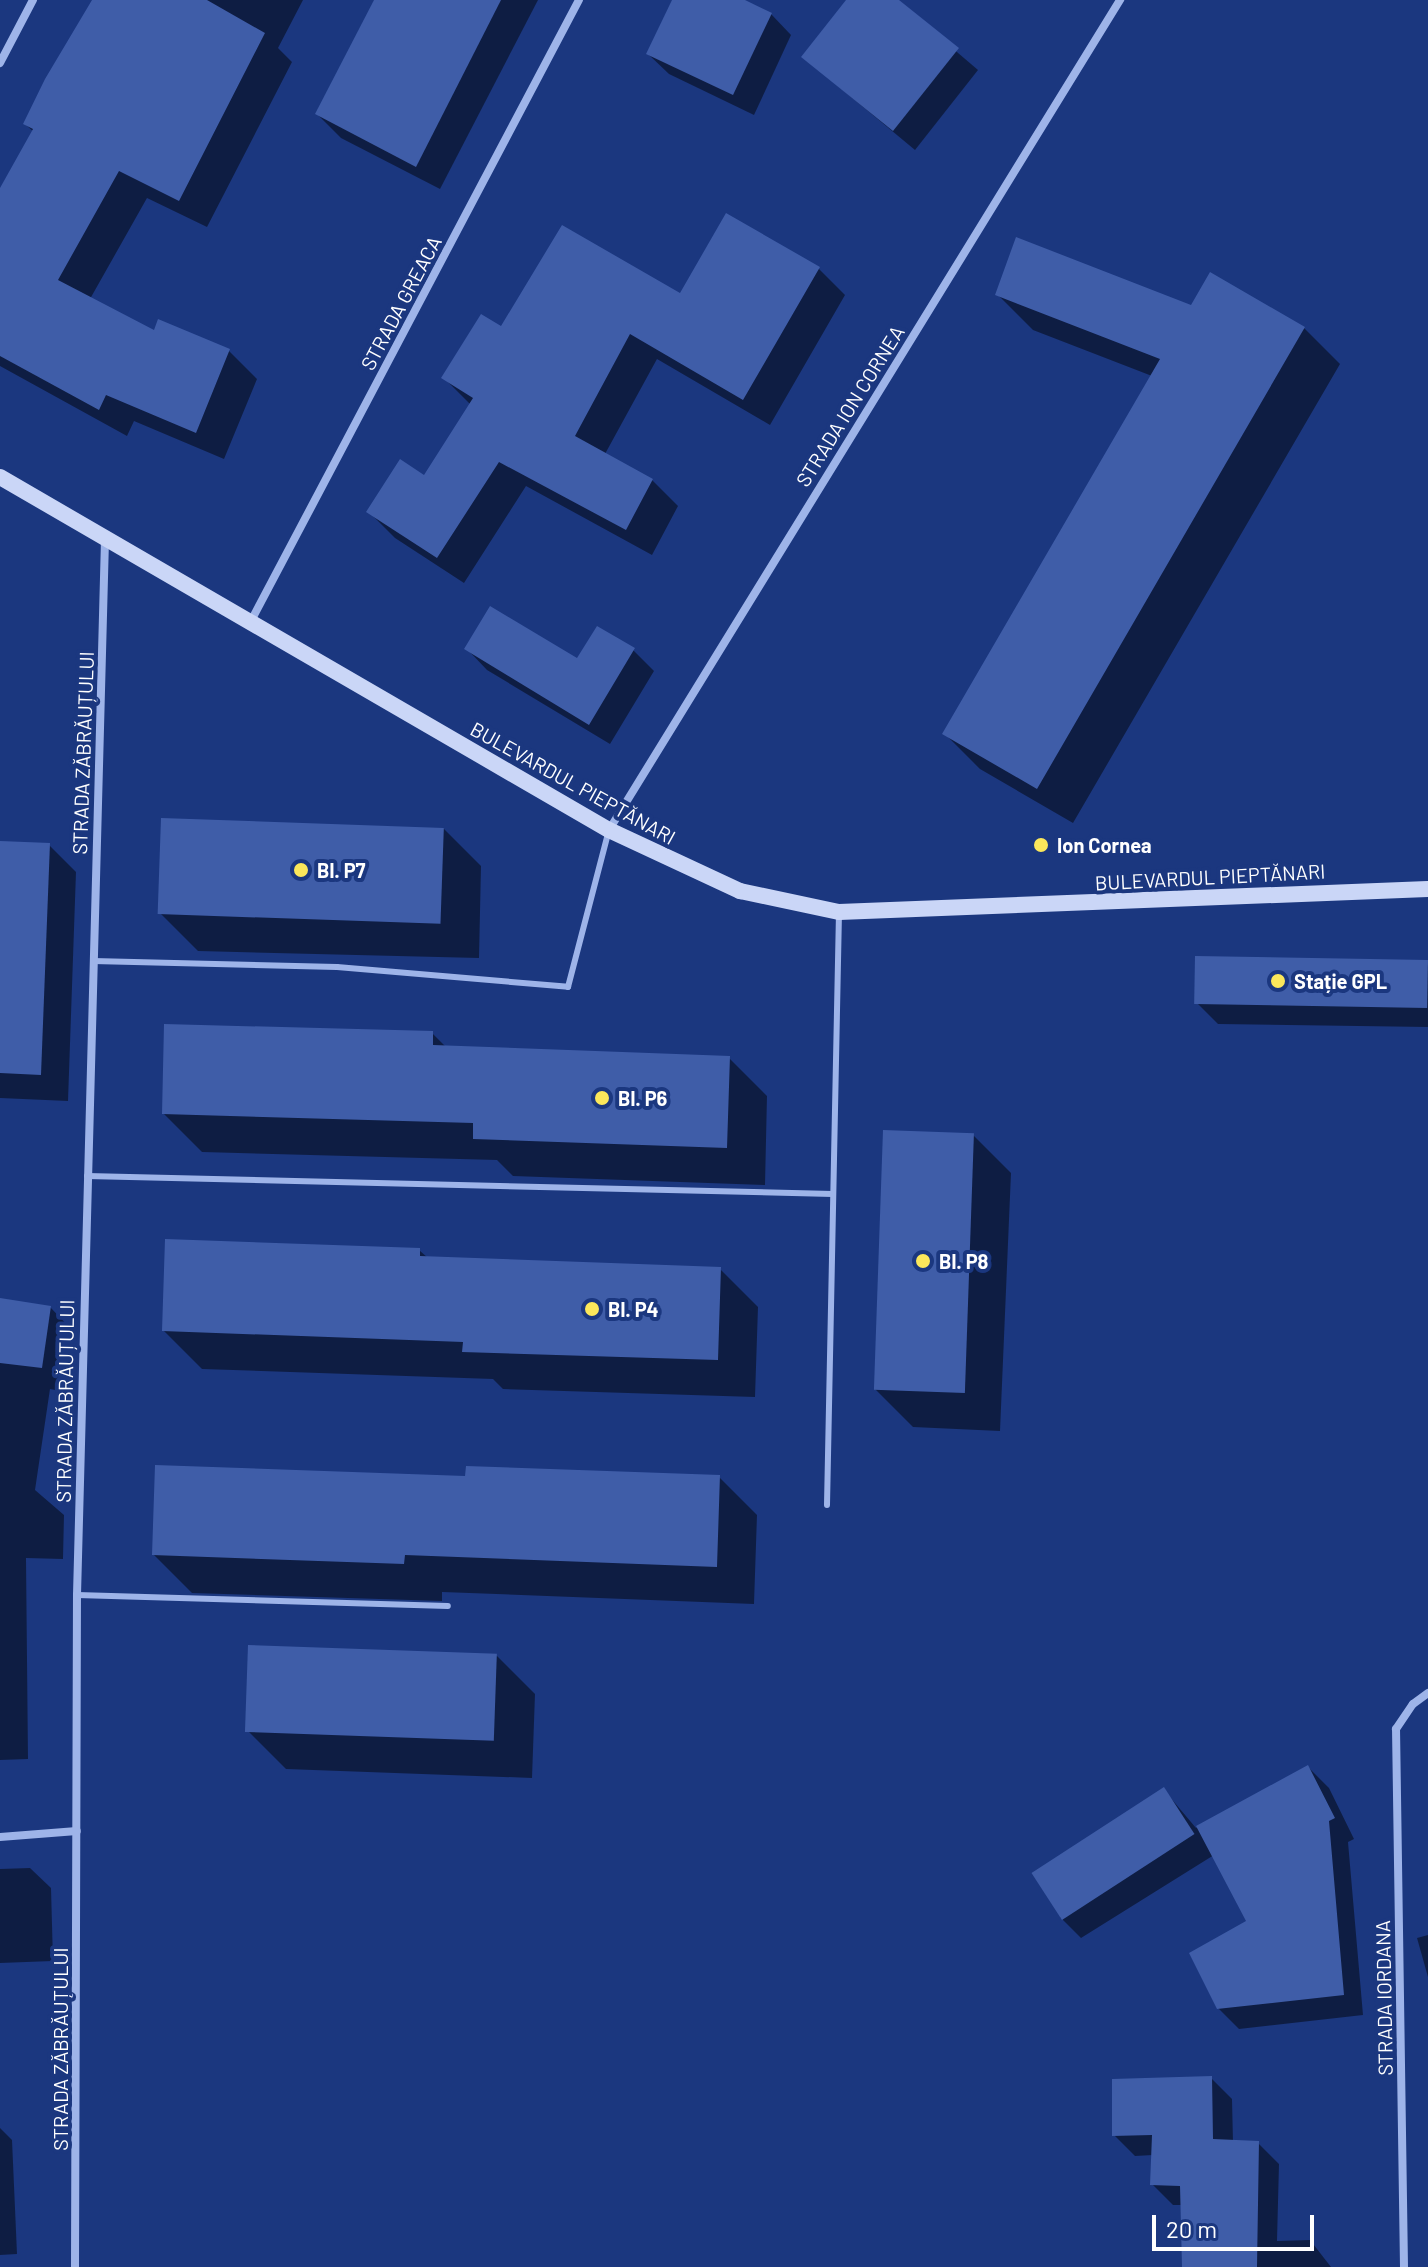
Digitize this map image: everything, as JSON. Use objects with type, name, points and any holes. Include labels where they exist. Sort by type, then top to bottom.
[{"type":"main road","name":"BULEVARDUL PIEPTĂNARI","points":[[0,477],[609,830],[740,891],[839,912],[1428,889]]},
{"type":"street","points":[[0,63],[33,0]]},
{"type":"street","name":"STRADA GREACA","points":[[251,621],[579,0]]},
{"type":"street","name":"STRADA ION CORNEA","points":[[609,830],[1120,0]]},
{"type":"street","name":"STRADA ZĂBRĂUȚULUI","points":[[75,2267],[77,1595],[105,536]]},
{"type":"street","name":"STRADA IORDANA","points":[[1404,2267],[1396,1729],[1413,1704],[1428,1693]]},
{"type":"street","points":[[0,1837],[77,1831]]},
{"type":"lane","points":[[93,961],[337,967],[568,987],[609,830]]},
{"type":"lane","points":[[827,1505],[839,912]]},
{"type":"lane","points":[[87,1176],[833,1194]]},
{"type":"lane","points":[[77,1595],[448,1606]]},
{"type":"building","points":[[92,0],[207,0],[265,33],[179,201],[119,171],[58,280],[154,330],[158,319],[230,349],[196,433],[106,395],[99,410],[0,356],[0,188],[33,129],[23,124],[45,79]]},
{"type":"building","points":[[374,0],[501,0],[416,167],[315,114]]},
{"type":"building","points":[[672,0],[745,0],[772,13],[733,95],[646,54]]},
{"type":"building","points":[[846,0],[899,0],[959,48],[893,131],[801,57]]},
{"type":"building","points":[[726,213],[820,267],[743,400],[630,334],[575,436],[653,479],[626,530],[499,462],[437,558],[366,512],[400,459],[424,475],[473,398],[441,378],[481,314],[501,326],[562,225],[680,293]]},
{"type":"building","points":[[1016,237],[1191,305],[1210,272],[1305,327],[1037,789],[942,734],[1160,359],[995,295]]},
{"type":"building","points":[[490,606],[577,658],[597,626],[635,648],[589,725],[464,649]]},
{"type":"building","name":"Bl. P7","points":[[161,818],[444,828],[440,924],[158,914]]},
{"type":"building","points":[[0,841],[50,843],[41,1075],[0,1073]]},
{"type":"building","name":"Stație GPL","points":[[1195,956],[1428,960],[1427,1008],[1194,1004]]},
{"type":"building","points":[[164,1024],[433,1031],[433,1045],[730,1056],[727,1148],[473,1139],[473,1123],[162,1114]]},
{"type":"building","name":"Bl. P8","points":[[883,1130],[974,1133],[965,1393],[874,1390]]},
{"type":"building","points":[[165,1239],[420,1248],[420,1256],[721,1267],[718,1360],[462,1352],[463,1342],[162,1331]]},
{"type":"building","points":[[0,1298],[51,1306],[42,1368],[0,1363]]},
{"type":"building","points":[[155,1465],[465,1476],[466,1466],[720,1475],[717,1567],[405,1555],[404,1564],[152,1555]]},
{"type":"building","points":[[248,1645],[497,1654],[494,1741],[245,1732]]},
{"type":"building","points":[[1308,1765],[1335,1818],[1329,1821],[1344,1995],[1217,2009],[1189,1953],[1246,1921],[1196,1826]]},
{"type":"building","points":[[1164,1787],[1194,1834],[1062,1920],[1031,1873]]},
{"type":"building","points":[[1212,2076],[1213,2139],[1259,2141],[1257,2267],[1182,2267],[1180,2186],[1150,2185],[1152,2135],[1112,2136],[1112,2079]]},
{"type":"place","name":"Ion Cornea","points":[[1041,845]]},
{"type":"place","name":"Bl. P7","points":[[301,870]]},
{"type":"place","name":"Stație GPL","points":[[1278,981]]},
{"type":"place","name":"Bl. P6","points":[[602,1098]]},
{"type":"place","name":"Bl. P8","points":[[923,1261]]},
{"type":"place","name":"Bl. P4","points":[[592,1309]]}]
